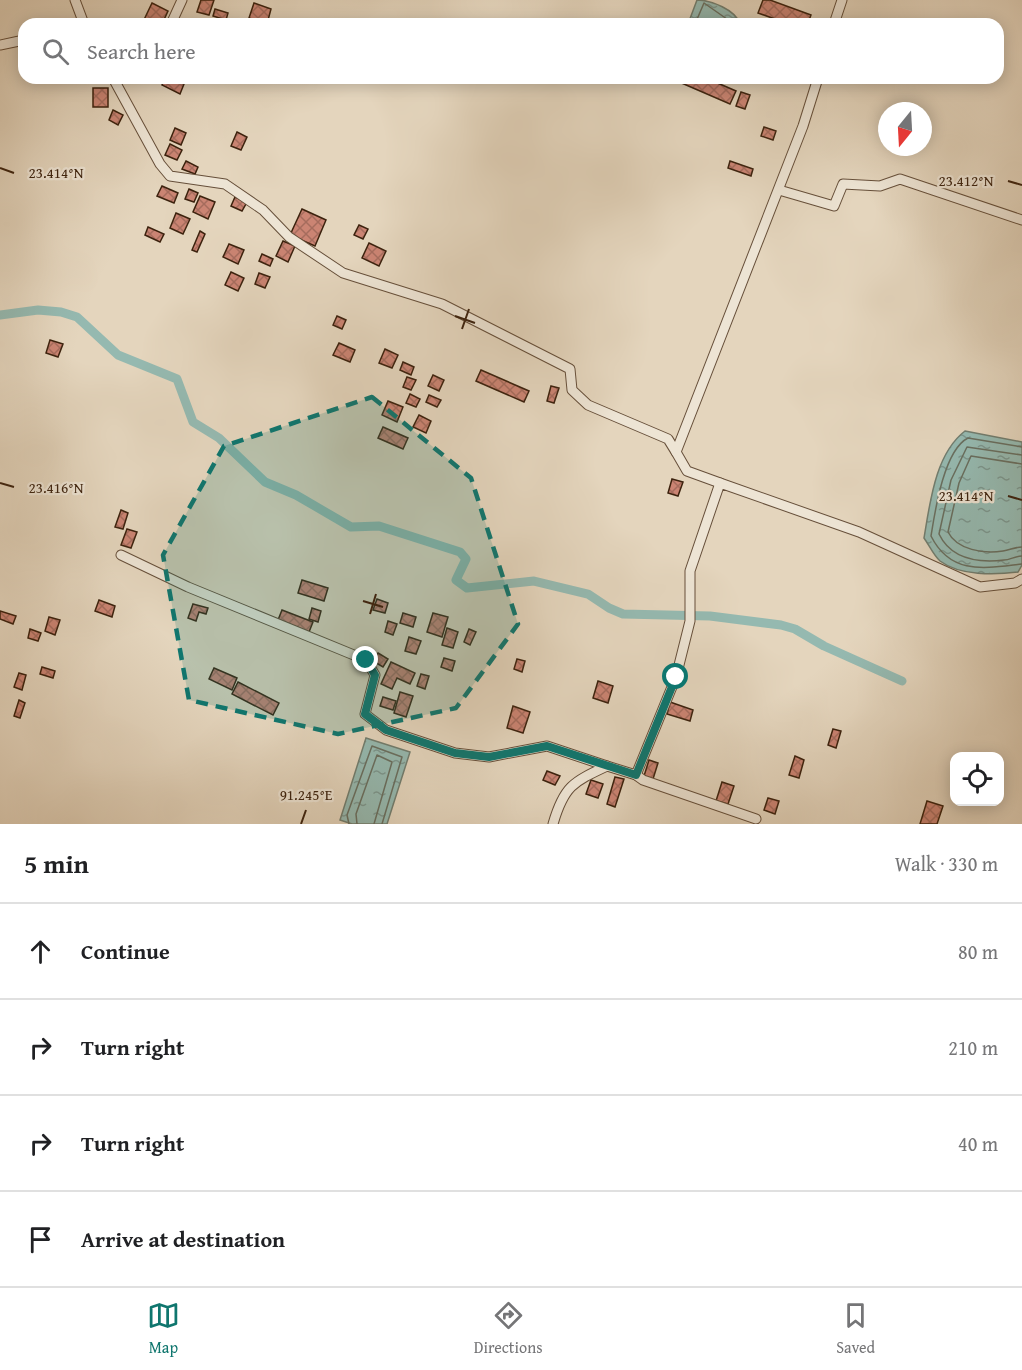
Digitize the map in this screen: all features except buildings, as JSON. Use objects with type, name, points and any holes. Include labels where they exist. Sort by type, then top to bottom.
[{"type":"street","points":[[75,0],[82,18]]},
{"type":"street","points":[[174,18],[182,0]]},
{"type":"street","points":[[836,18],[842,0]]},
{"type":"street","points":[[0,45],[18,41]]},
{"type":"street","points":[[116,84],[160,164],[170,176],[225,183],[263,210],[289,237],[343,273],[442,304],[570,369],[572,390],[588,405],[668,439],[687,471],[859,532],[981,587],[1015,583],[1022,579]]},
{"type":"street","points":[[676,452],[779,190],[816,84]]},
{"type":"street","points":[[779,190],[834,206],[843,184],[880,186],[900,179],[1022,220]]},
{"type":"street","points":[[636,775],[676,677],[690,621],[690,571],[720,483]]},
{"type":"street","points":[[121,555],[188,586],[366,660],[375,675],[365,714],[386,730],[455,753],[489,757],[547,746],[636,775],[643,780],[756,819]]},
{"type":"street","points":[[553,824],[562,798],[576,780],[607,766]]},
{"type":"highlighted area","points":[[372,397],[471,478],[518,624],[456,708],[338,734],[189,700],[163,555],[224,446]]},
{"type":"water","points":[[697,0],[722,7],[737,18],[690,18]]},
{"type":"water","points":[[965,431],[1022,442],[1022,565],[1018,572],[988,574],[967,572],[948,566],[940,561],[924,538],[940,466],[947,452]]},
{"type":"water","points":[[366,738],[410,752],[387,824],[352,824],[340,820]]},
{"type":"waterway","points":[[0,315],[38,310],[61,312],[77,317],[118,355],[177,379],[193,422],[219,438],[265,482],[296,495],[351,527],[379,526],[460,552],[466,559],[456,580],[467,588],[534,581],[588,594],[623,614],[710,616],[781,625],[795,629],[824,646],[902,681]]},
{"type":"route","points":[[366,660],[375,670],[375,675],[365,714],[386,730],[455,753],[489,757],[547,746],[636,775],[676,677]]}]
